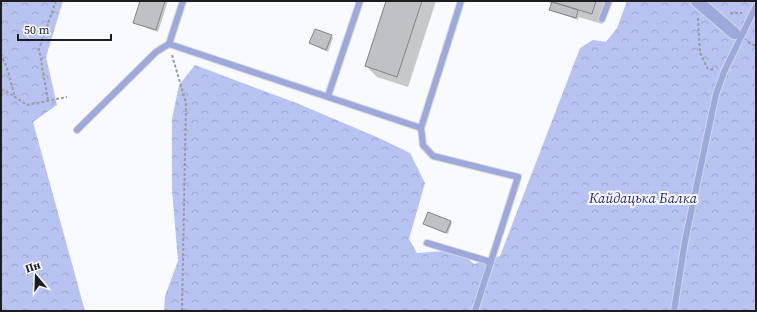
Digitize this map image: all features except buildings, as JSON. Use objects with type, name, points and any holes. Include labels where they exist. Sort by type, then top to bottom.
[{"type":"street","points":[[697,2],[734,33]]},
{"type":"lane","points":[[77,130],[156,52],[169,44],[182,1]]},
{"type":"lane","points":[[328,96],[360,1]]},
{"type":"lane","points":[[461,1],[421,128],[423,145],[433,156],[518,177],[476,311]]},
{"type":"lane","points":[[602,19],[609,1]]},
{"type":"lane","points":[[674,311],[685,240],[716,94],[724,72],[756,6]]},
{"type":"lane","points":[[169,44],[421,128]]},
{"type":"lane","points":[[427,243],[491,262]]},
{"type":"path","points":[[48,100],[39,49],[56,1]]},
{"type":"path","points":[[697,2],[700,53],[708,68],[724,72]]},
{"type":"path","points":[[711,14],[752,12]]},
{"type":"path","points":[[169,44],[186,103],[182,311]]},
{"type":"path","points":[[1,54],[7,68],[15,97]]},
{"type":"path","points":[[1,90],[27,105],[67,97]]},
{"type":"green space","points":[[1,1],[63,1],[46,57],[57,105],[33,122],[85,311],[1,311]]},
{"type":"green space","name":"Кайдацька Балка","points":[[627,1],[756,1],[756,311],[164,311],[165,296],[178,261],[172,189],[172,119],[179,85],[195,65],[299,104],[379,138],[410,153],[425,183],[409,239],[417,253],[459,250],[474,264],[500,256],[580,48],[593,40],[606,42],[617,28]]}]
